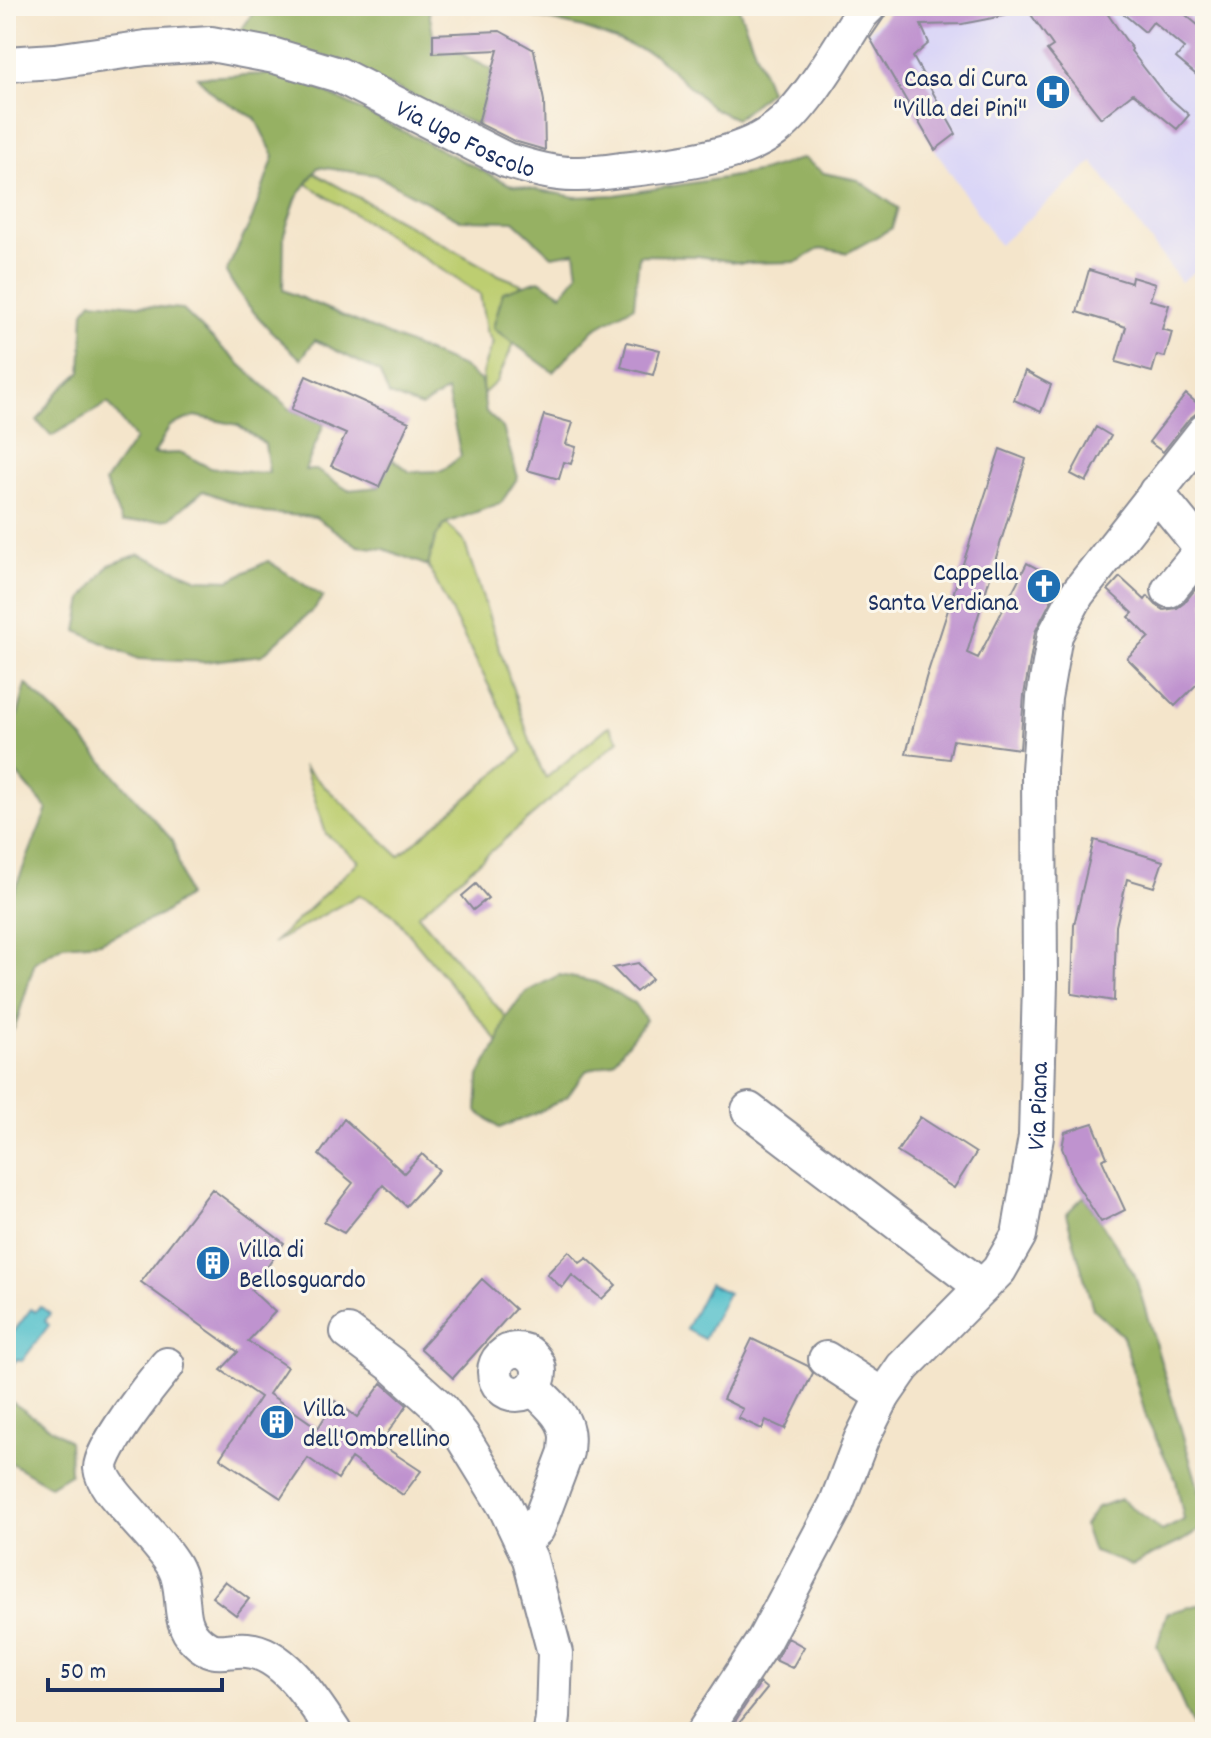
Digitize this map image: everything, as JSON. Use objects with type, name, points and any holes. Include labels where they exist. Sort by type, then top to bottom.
[{"type":"street","name":"Via Ugo Foscolo","points":[[6,64],[198,44],[237,48],[339,75],[506,160],[530,168],[577,174],[680,164],[749,145],[774,131],[808,93],[869,6]]},
{"type":"street","name":"Via Piana","points":[[704,1732],[764,1640],[836,1505],[861,1440],[883,1396],[903,1367],[999,1270],[1019,1235],[1036,1137],[1040,982],[1039,770],[1044,698],[1055,635],[1077,594],[1205,431]]},
{"type":"street","points":[[1156,492],[1200,546],[1197,556],[1169,590]]},
{"type":"street","points":[[749,1110],[982,1287]]},
{"type":"street","points":[[348,1332],[391,1364],[441,1409],[462,1436],[505,1506],[530,1559],[555,1653],[551,1732]]},
{"type":"street","points":[[826,1359],[883,1396]]},
{"type":"street","points":[[167,1365],[129,1415],[103,1458],[101,1467],[107,1483],[173,1565],[181,1589],[186,1628],[197,1642],[222,1653],[247,1650],[272,1658],[291,1674],[334,1732]]},
{"type":"street","points":[[522,1542],[537,1529],[566,1452],[567,1431],[555,1410],[533,1387]]},
{"type":"shaded area","name":"Casa di Cura \"Villa dei Pini\"","points":[[896,6],[1205,6],[1205,263],[1181,282],[1093,162],[999,245],[935,150],[867,33]]},
{"type":"green space","points":[[258,6],[428,6],[433,53],[458,52],[492,70],[478,126],[398,89],[237,36]]},
{"type":"green space","points":[[497,6],[738,6],[770,91],[736,119],[714,109],[654,54],[583,28]]},
{"type":"green space","points":[[271,74],[309,84],[509,184],[575,197],[615,195],[724,178],[762,171],[803,158],[824,173],[858,180],[898,208],[892,228],[847,253],[821,248],[797,262],[741,263],[698,256],[639,255],[634,306],[594,329],[553,372],[493,328],[503,292],[539,280],[562,294],[578,274],[575,252],[552,256],[514,221],[460,220],[376,175],[318,167],[296,199],[284,234],[283,290],[463,367],[481,381],[486,412],[503,428],[518,477],[501,503],[446,523],[435,538],[428,566],[384,549],[358,546],[315,517],[264,513],[203,491],[169,519],[122,523],[105,482],[135,439],[108,403],[51,436],[37,421],[57,393],[81,372],[84,311],[92,301],[182,309],[291,410],[324,424],[305,470],[316,470],[348,490],[379,487],[392,458],[410,472],[442,471],[461,456],[447,391],[421,407],[389,395],[379,372],[315,340],[301,359],[269,329],[241,296],[226,272],[252,219],[274,156],[255,118],[217,97],[197,77]],"holes":[[[195,416],[238,425],[265,444],[269,472],[210,468],[182,453],[154,454],[170,426]]]},
{"type":"green space","points":[[314,173],[499,275],[524,285],[503,293],[493,328],[514,343],[497,381],[483,394],[484,368],[493,343],[486,331],[480,294],[307,184]]},
{"type":"green space","points":[[446,523],[464,541],[535,756],[546,778],[609,726],[619,740],[418,915],[506,1017],[498,1042],[391,912],[359,895],[273,943],[359,861],[326,834],[305,768],[399,856],[522,751],[428,566],[435,538]]},
{"type":"green space","points":[[139,554],[198,579],[230,580],[268,561],[323,597],[314,609],[262,655],[204,662],[138,659],[77,631],[83,599],[109,565]]},
{"type":"green space","points":[[26,684],[82,738],[173,841],[187,896],[161,915],[100,942],[63,945],[35,962],[15,1027],[6,1039],[6,895],[14,891],[47,809],[6,761]]},
{"type":"green space","points":[[559,975],[596,982],[634,1003],[646,1020],[613,1062],[586,1071],[567,1097],[499,1128],[477,1111],[479,1076],[498,1042],[506,1017],[526,992]]},
{"type":"green space","points":[[1084,1196],[1135,1275],[1205,1510],[1205,1527],[1132,1565],[1093,1552],[1084,1526],[1097,1507],[1121,1499],[1162,1531],[1184,1520],[1176,1480],[1147,1420],[1123,1336],[1093,1309],[1066,1214]]},
{"type":"green space","points":[[6,1398],[69,1441],[70,1474],[50,1486],[6,1460]]},
{"type":"green space","points":[[1205,1603],[1205,1732],[1195,1732],[1157,1646],[1167,1613]]},
{"type":"water","points":[[709,1284],[728,1293],[704,1339],[686,1329]]},
{"type":"water","points":[[40,1306],[50,1314],[45,1321],[49,1325],[22,1361],[17,1359],[13,1364],[6,1359],[6,1342],[31,1309],[35,1312]]},
{"type":"building","points":[[896,6],[1007,6],[1008,15],[962,24],[921,25],[929,43],[913,57],[956,134],[935,150],[870,38],[887,13]]},
{"type":"building","points":[[1025,6],[1102,6],[1163,92],[1189,115],[1177,129],[1133,93],[1101,118],[1047,50],[1053,46]]},
{"type":"building","points":[[1114,6],[1175,6],[1205,31],[1205,82],[1176,58],[1184,48],[1153,22],[1145,32]]},
{"type":"building","points":[[500,31],[534,50],[544,101],[545,150],[514,141],[478,123],[498,50],[433,53],[433,34]]},
{"type":"building","points":[[1089,270],[1131,283],[1132,277],[1155,284],[1150,300],[1169,305],[1162,329],[1172,332],[1165,357],[1157,355],[1152,372],[1116,362],[1126,327],[1077,312]]},
{"type":"building","points":[[627,342],[660,350],[653,375],[621,367]]},
{"type":"building","points":[[1025,371],[1051,385],[1041,412],[1014,400]]},
{"type":"building","points":[[306,376],[409,422],[379,487],[331,466],[346,434],[291,410]]},
{"type":"building","points":[[1186,394],[1205,410],[1189,419],[1163,452],[1149,442]]},
{"type":"building","points":[[544,415],[573,423],[566,444],[576,447],[571,464],[564,462],[559,479],[527,470]]},
{"type":"building","points":[[1096,427],[1111,436],[1086,482],[1071,474]]},
{"type":"building","points":[[1000,449],[1026,459],[967,653],[978,658],[1027,563],[1061,581],[1035,632],[1024,695],[1020,749],[953,740],[949,759],[906,754],[926,678]]},
{"type":"building","points":[[1120,577],[1145,600],[1148,596],[1164,610],[1177,608],[1202,581],[1205,583],[1205,676],[1175,706],[1127,658],[1149,637],[1129,617],[1133,613],[1108,590]]},
{"type":"building","points":[[1094,840],[1163,861],[1154,887],[1127,879],[1116,926],[1114,1001],[1072,994],[1074,925]]},
{"type":"building","points":[[476,884],[488,898],[473,910],[462,896]]},
{"type":"building","points":[[638,963],[652,979],[636,992],[613,968]]},
{"type":"building","points":[[920,1117],[976,1153],[954,1188],[897,1152]]},
{"type":"building","points":[[344,1119],[404,1173],[422,1154],[439,1170],[406,1206],[383,1185],[344,1233],[323,1222],[353,1183],[319,1155]]},
{"type":"building","points":[[1093,1123],[1107,1157],[1102,1160],[1125,1210],[1101,1222],[1075,1182],[1062,1148],[1065,1132]]},
{"type":"building","points":[[212,1189],[284,1243],[251,1290],[275,1312],[248,1341],[287,1367],[269,1394],[318,1428],[335,1401],[357,1417],[382,1383],[407,1405],[380,1444],[421,1471],[403,1495],[351,1458],[338,1479],[308,1458],[281,1498],[220,1458],[260,1397],[221,1370],[238,1352],[141,1282]]},
{"type":"building","points":[[569,1251],[580,1263],[587,1258],[616,1285],[602,1299],[572,1275],[562,1288],[547,1274]]},
{"type":"building","points":[[482,1279],[515,1309],[453,1378],[420,1348]]},
{"type":"building","points":[[752,1339],[808,1366],[813,1373],[785,1429],[766,1420],[762,1429],[738,1418],[743,1409],[723,1399]]},
{"type":"building","points":[[225,1581],[249,1599],[236,1615],[212,1597]]},
{"type":"building","points":[[788,1638],[804,1647],[792,1668],[775,1660]]},
{"type":"building","points":[[760,1683],[767,1689],[732,1732],[728,1732]]},
{"type":"place","name":"Casa di Cura \"Villa dei Pini\"","points":[[1053,92]]},
{"type":"place","name":"Cappella Santa Verdiana","points":[[1044,586]]},
{"type":"place","name":"Villa di Bellosguardo","points":[[213,1263]]},
{"type":"place","name":"Villa dell'Ombrellino","points":[[277,1422]]}]
